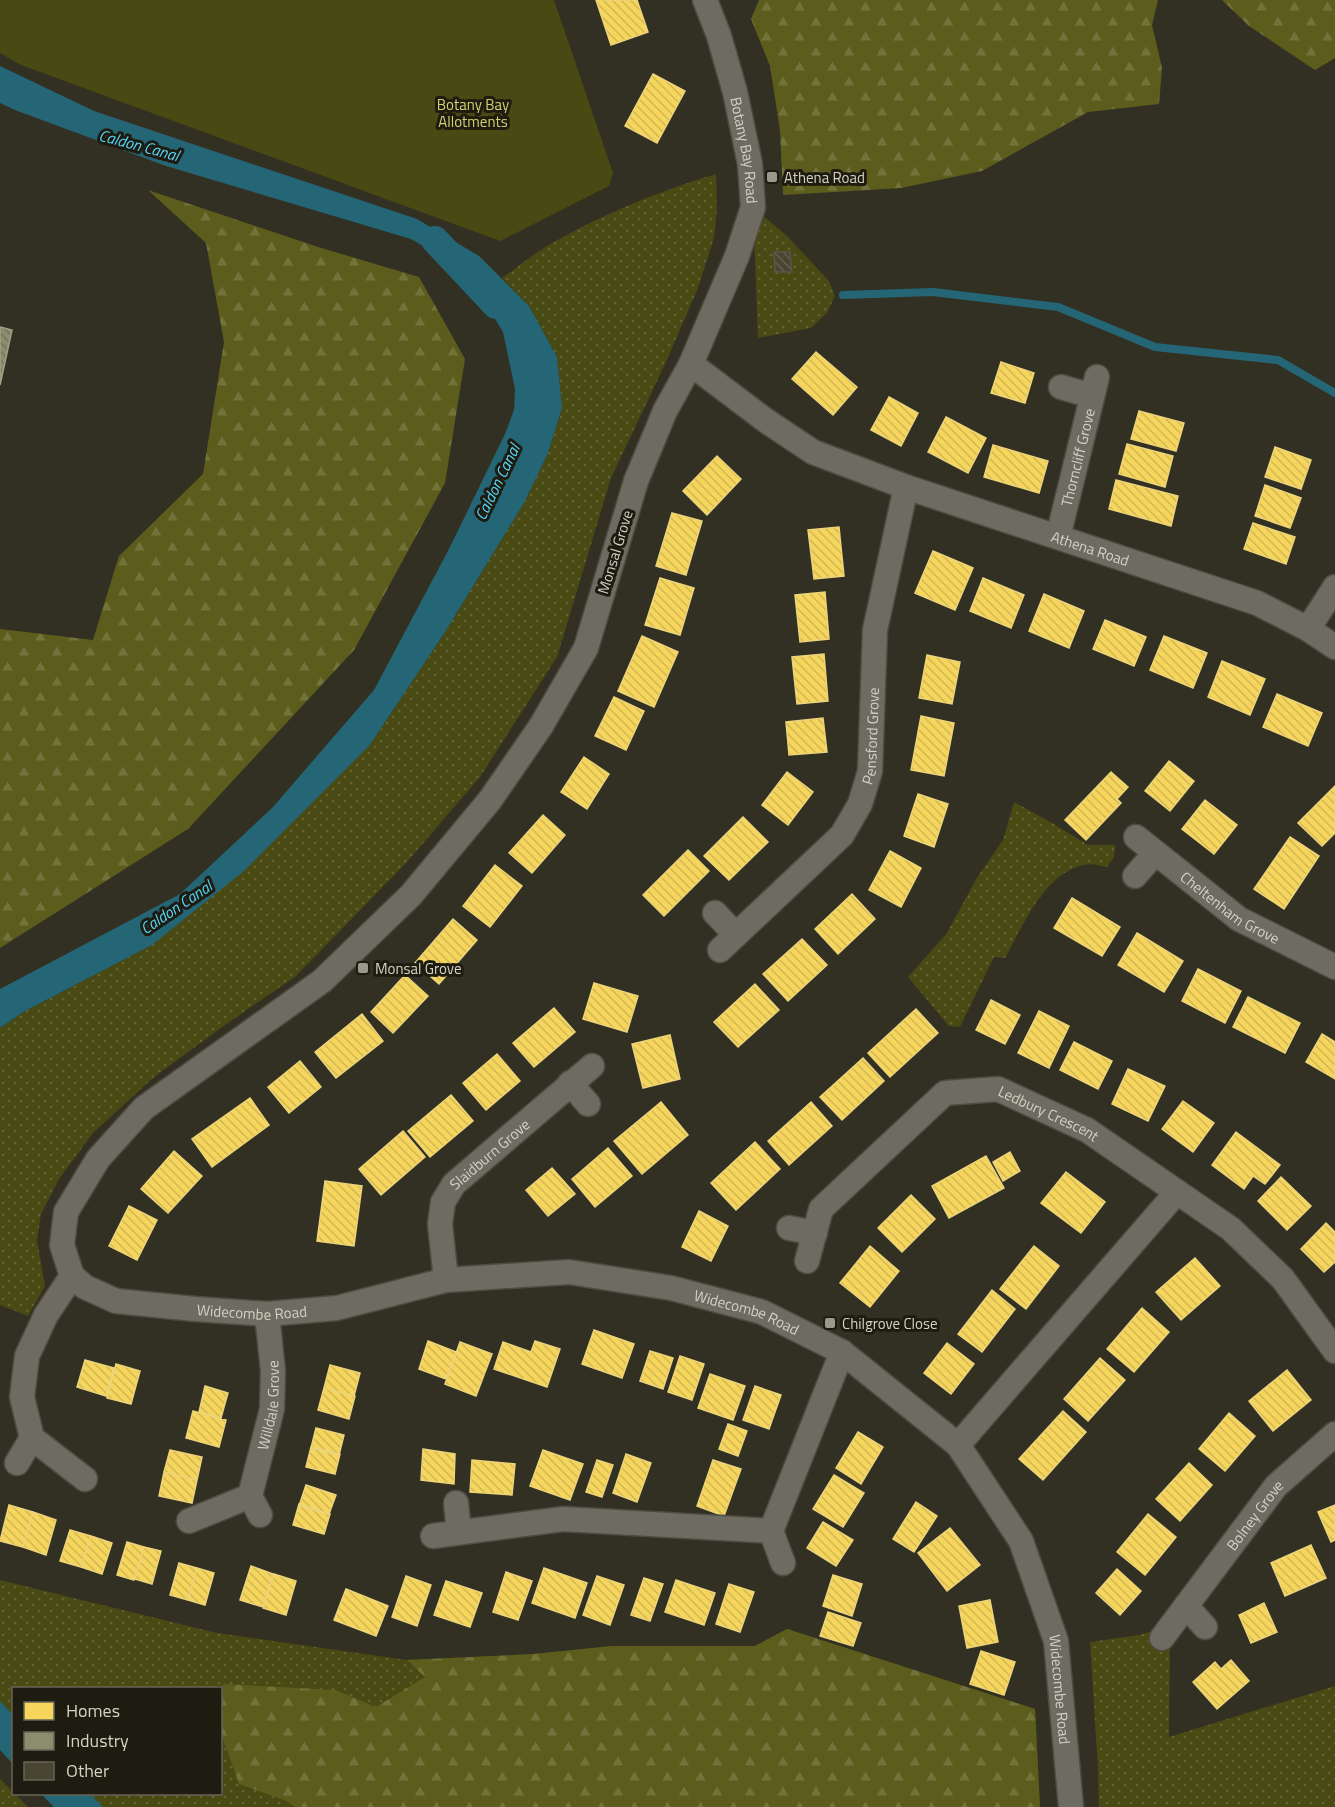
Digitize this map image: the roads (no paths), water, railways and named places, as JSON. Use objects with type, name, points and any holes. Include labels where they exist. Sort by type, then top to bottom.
[{"type":"street","name":"Botany Bay Road","points":[[691,364],[737,256],[753,207],[750,164],[735,92],[719,36],[705,0]]},
{"type":"street","name":"Athena Road","points":[[691,364],[765,420],[813,452],[906,487],[1257,603],[1308,629],[1335,647]]},
{"type":"street","name":"Monsal Grove","points":[[72,1276],[62,1245],[66,1212],[98,1159],[144,1108],[322,981],[411,895],[490,800],[528,744],[586,648],[636,481],[665,411],[691,364]]},
{"type":"street","name":"Thorncliff Grove","points":[[1058,537],[1095,386],[1061,387]]},
{"type":"street","name":"Pensford Grove","points":[[716,913],[728,943],[842,835],[860,804],[870,771],[875,630],[906,487]]},
{"type":"street","points":[[1308,629],[1335,587]]},
{"type":"street","name":"Cheltenham Grove","points":[[1136,837],[1239,919],[1335,967]]},
{"type":"street","points":[[1135,876],[1155,852]]},
{"type":"street","name":"Slaidburn Grove","points":[[446,1280],[440,1224],[443,1202],[454,1184],[591,1066]]},
{"type":"street","points":[[570,1083],[588,1104]]},
{"type":"street","name":"Ledbury Crescent","points":[[807,1262],[821,1209],[945,1093],[998,1089],[1087,1130],[1231,1229],[1283,1279],[1335,1351]]},
{"type":"street","points":[[958,1445],[1177,1192]]},
{"type":"street","points":[[789,1228],[815,1233]]},
{"type":"street","name":"Widecombe Road","points":[[72,1276],[85,1287],[116,1301],[267,1314],[337,1308],[446,1280],[569,1272],[671,1288],[762,1312],[842,1352],[958,1445],[1021,1541],[1056,1641],[1071,1807]]},
{"type":"street","points":[[72,1276],[46,1315],[27,1356],[22,1397],[32,1438],[85,1479]]},
{"type":"street","name":"Willdale Grove","points":[[189,1521],[255,1505],[272,1410],[273,1371],[267,1314]]},
{"type":"street","points":[[783,1563],[771,1532],[842,1352]]},
{"type":"street","name":"Bolney Grove","points":[[1162,1638],[1276,1486],[1335,1434]]},
{"type":"street","points":[[16,1463],[32,1438]]},
{"type":"street","points":[[456,1503],[459,1532]]},
{"type":"street","points":[[433,1536],[563,1519],[771,1532]]},
{"type":"street","points":[[1186,1606],[1205,1627]]},
{"type":"water","points":[[0,66],[94,111],[417,219],[479,256],[529,306],[557,357],[562,408],[548,453],[524,503],[445,632],[369,746],[244,871],[152,945],[25,1011],[0,1028],[0,989],[180,894],[273,807],[374,690],[449,549],[505,434],[514,410],[515,389],[503,332],[466,271],[411,239],[166,166],[15,110],[0,103]]},
{"type":"water","points":[[0,1701],[12,1714],[12,1763],[0,1750]]},
{"type":"water","points":[[42,1795],[91,1795],[103,1807],[54,1807]]},
{"type":"waterway","name":"Caldon Canal","points":[[435,240],[496,305]]},
{"type":"waterway","points":[[843,295],[933,292],[1058,307],[1155,347],[1278,360],[1335,393]]},
{"type":"place","name":"Athena Road","points":[[772,177]]},
{"type":"place","name":"Monsal Grove","points":[[363,968]]},
{"type":"place","name":"Chilgrove Close","points":[[830,1323]]},
{"type":"park label","name":"Botany Bay Allotments","points":[[473,112]]}]
